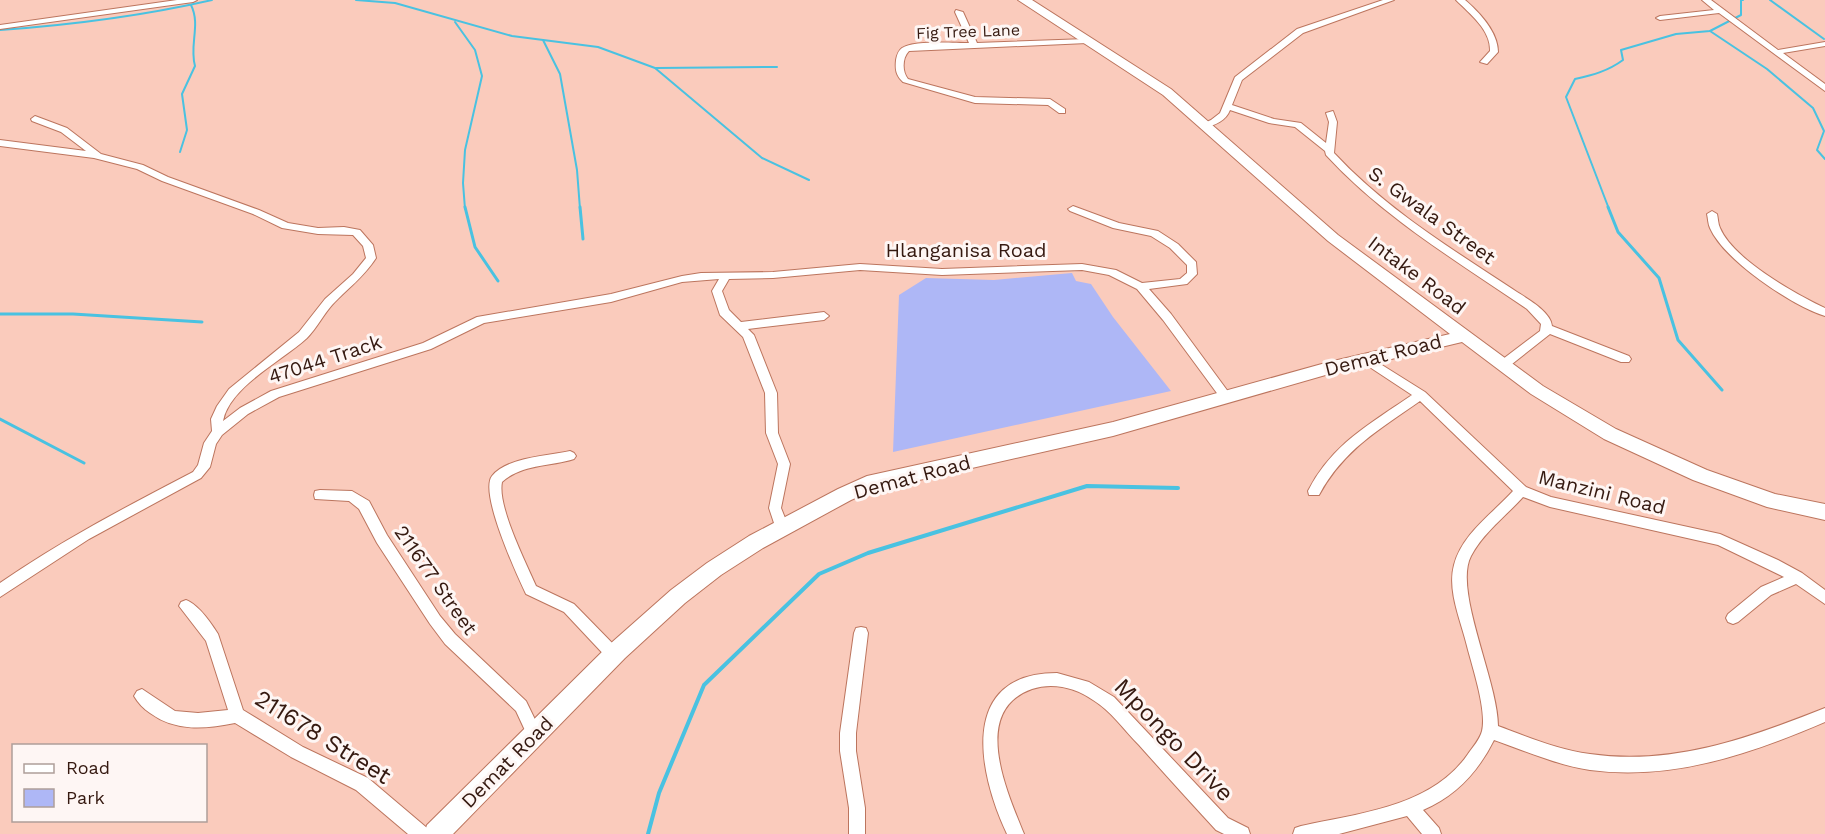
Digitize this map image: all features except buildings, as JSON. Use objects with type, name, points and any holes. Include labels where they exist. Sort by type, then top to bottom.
[{"type":"street","points":[[0,27],[193,0]]},
{"type":"street","name":"Intake Road","points":[[1024,0],[1167,92],[1333,238],[1503,365],[1574,414],[1654,455],[1741,491],[1825,512]]},
{"type":"street","points":[[1204,125],[1219,119],[1228,106],[1238,79],[1300,31],[1390,0]]},
{"type":"street","points":[[1460,0],[1486,28],[1494,42],[1494,52],[1484,62]]},
{"type":"street","points":[[1706,0],[1825,88]]},
{"type":"street","points":[[959,12],[974,45]]},
{"type":"street","points":[[1660,18],[1721,12]]},
{"type":"street","name":"Fig Tree Lane","points":[[1062,111],[1055,104],[1042,100],[975,100],[910,83],[902,79],[900,74],[901,54],[906,49],[1087,41]]},
{"type":"street","points":[[1778,52],[1825,44]]},
{"type":"street","name":"S. Gwala Street","points":[[1228,106],[1272,122],[1298,125],[1328,149],[1342,168],[1360,186],[1410,224],[1531,306],[1544,319],[1547,328]]},
{"type":"street","points":[[1328,149],[1332,129],[1330,113]]},
{"type":"street","points":[[35,119],[64,130],[98,156]]},
{"type":"street","points":[[0,143],[98,156],[140,167],[286,226],[318,231],[351,230],[360,234],[368,244],[370,258],[361,273],[328,303],[303,335],[241,384],[226,400],[217,419],[218,432]]},
{"type":"street","points":[[1073,209],[1117,226],[1154,233],[1174,246],[1192,264],[1192,274],[1184,282],[1141,287]]},
{"type":"street","points":[[1712,214],[1712,224],[1716,234],[1732,251],[1775,284],[1825,312]]},
{"type":"street","name":"Hlanganisa Road","points":[[649,287],[682,279],[772,275],[860,267],[942,272],[1082,267],[1112,272],[1141,287],[1167,317],[1226,398]]},
{"type":"street","points":[[726,276],[717,291],[718,298],[724,312],[748,334],[771,393],[772,433],[784,464],[775,508],[782,528]]},
{"type":"street","name":"47044 Track","points":[[0,591],[84,535],[197,475],[204,467],[210,443],[218,432],[244,411],[275,394],[427,346],[481,320],[611,298],[649,287]]},
{"type":"street","points":[[740,326],[824,316]]},
{"type":"street","points":[[1503,365],[1539,339],[1547,328],[1625,359]]},
{"type":"street","name":"Demat Road","points":[[436,834],[614,655],[695,583],[782,528],[867,484],[1113,429],[1366,359],[1464,336]]},
{"type":"street","name":"Manzini Road","points":[[1366,359],[1421,395],[1521,491],[1550,502],[1720,540],[1747,550],[1797,577],[1825,598]]},
{"type":"street","points":[[1314,491],[1321,474],[1335,456],[1421,395]]},
{"type":"street","points":[[570,456],[536,461],[503,475],[496,481],[494,490],[509,537],[531,590],[569,608],[614,655]]},
{"type":"street","points":[[1300,834],[1410,808],[1430,799],[1453,784],[1473,764],[1490,731],[1480,668],[1460,585],[1460,567],[1464,554],[1478,536],[1521,491]]},
{"type":"street","name":"211677 Street","points":[[320,495],[352,496],[364,506],[435,620],[450,639],[521,706],[534,734]]},
{"type":"street","points":[[1734,618],[1766,591],[1797,577]]},
{"type":"street","name":"211678 Street","points":[[186,606],[213,639],[237,715],[297,752],[362,784],[421,834]]},
{"type":"street","points":[[857,834],[857,808],[848,751],[848,733],[861,633]]},
{"type":"street","name":"Mpongo Drive","points":[[1016,834],[994,785],[989,751],[991,726],[1000,704],[1011,690],[1024,683],[1049,678],[1068,680],[1091,689],[1109,702],[1222,824],[1242,834]]},
{"type":"street","points":[[142,696],[153,708],[182,721],[237,715]]},
{"type":"street","points":[[1490,731],[1556,754],[1590,762],[1655,764],[1748,745],[1781,735],[1825,715]]},
{"type":"street","points":[[1410,808],[1433,834]]},
{"type":"green space","points":[[1072,273],[1076,281],[1091,284],[1113,317],[1171,391],[893,452],[899,295],[926,278],[994,280]]},
{"type":"waterway","points":[[0,30],[106,19],[212,0]]},
{"type":"waterway","points":[[356,0],[395,3],[512,36],[598,47],[655,68],[762,158],[809,180]]},
{"type":"waterway","points":[[1710,31],[1741,15],[1741,0],[1743,0]]},
{"type":"waterway","points":[[1770,0],[1824,39]]},
{"type":"waterway","points":[[180,152],[187,130],[182,94],[195,66],[193,50],[195,20],[191,5]]},
{"type":"waterway","points":[[455,22],[475,50],[482,76],[465,150],[463,183],[465,209]]},
{"type":"waterway","points":[[1609,209],[1566,97],[1575,79],[1600,72],[1617,64],[1623,60],[1621,50],[1676,34],[1710,31]]},
{"type":"waterway","points":[[1710,31],[1767,69],[1813,108],[1824,131],[1817,150],[1825,159]]},
{"type":"waterway","points":[[543,40],[560,74],[577,170],[580,209]]},
{"type":"waterway","points":[[656,68],[777,67]]},
{"type":"waterway","points":[[465,207],[475,247],[498,281]]},
{"type":"waterway","points":[[580,207],[583,239]]},
{"type":"waterway","points":[[1608,207],[1618,232],[1659,278],[1678,340],[1722,390]]},
{"type":"waterway","points":[[0,314],[73,314],[202,322]]},
{"type":"waterway","points":[[0,419],[84,463]]},
{"type":"waterway","points":[[648,834],[659,793],[704,685],[819,574],[868,553],[1087,486],[1178,488]]}]
